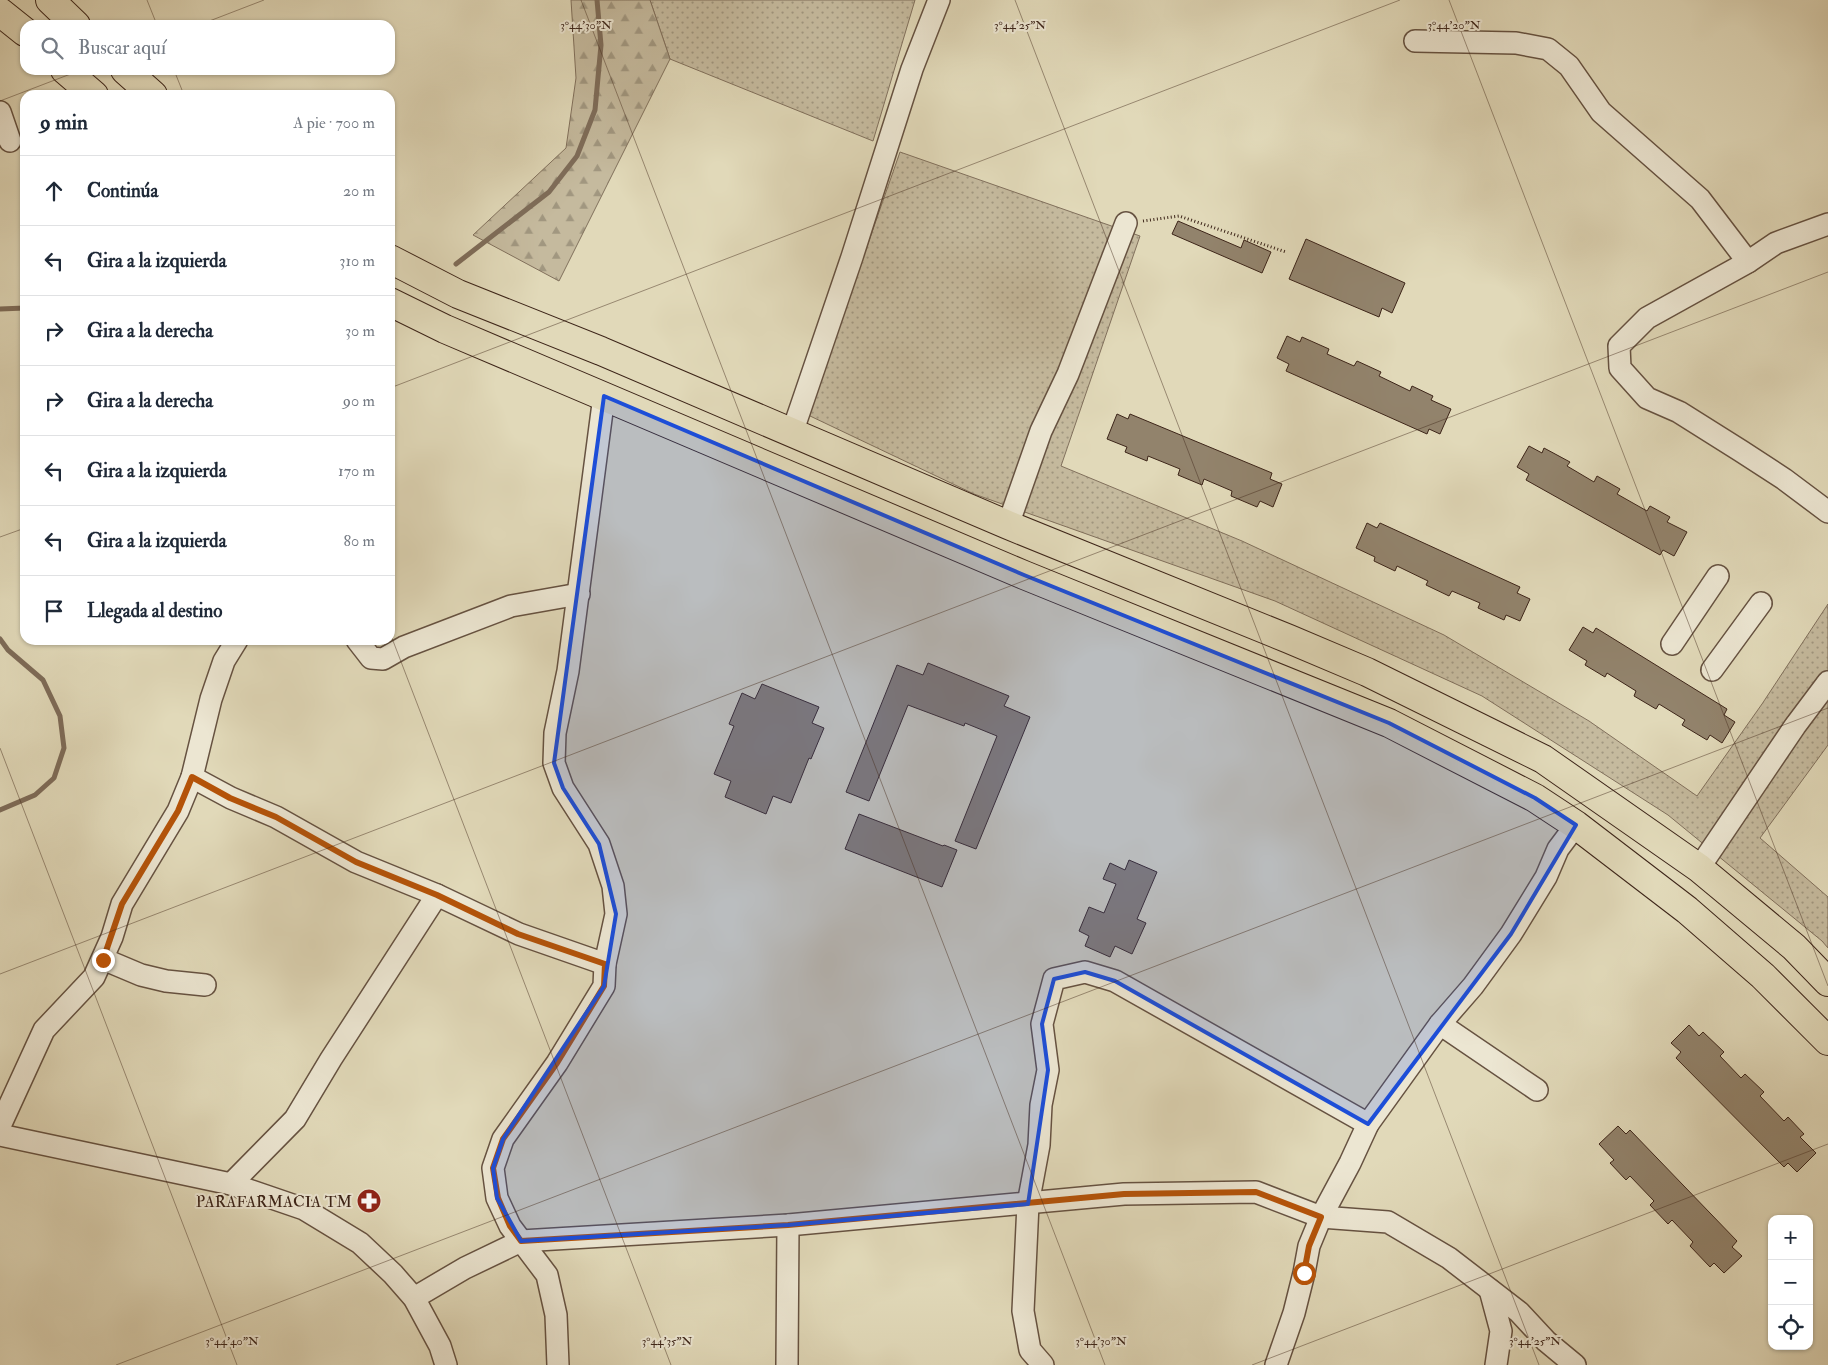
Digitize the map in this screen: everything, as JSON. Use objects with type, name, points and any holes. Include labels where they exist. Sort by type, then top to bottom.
[{"type":"highway","points":[[50,0],[71,20]]},
{"type":"highway","points":[[0,12],[20,28]]},
{"type":"highway","points":[[71,75],[88,90]]},
{"type":"highway","points":[[131,75],[147,90]]},
{"type":"highway","points":[[395,262],[458,294],[600,351],[1008,525],[1367,672],[1543,759],[1699,868],[1794,947],[1828,982]]},
{"type":"highway","points":[[395,304],[445,329],[1024,575],[1389,723],[1535,798],[1576,824],[1687,910],[1763,976],[1828,1041]]},
{"type":"street","points":[[792,433],[852,257],[912,69],[940,0]]},
{"type":"street","points":[[1415,41],[1516,43],[1548,49],[1569,66],[1601,112],[1700,199],[1748,262]]},
{"type":"street","points":[[0,112],[10,141]]},
{"type":"street","points":[[1008,525],[1041,431],[1068,374],[1126,223]]},
{"type":"street","points":[[1828,224],[1776,243],[1748,262],[1647,318],[1619,346],[1620,368],[1647,398],[1679,412],[1784,479],[1828,512]]},
{"type":"street","points":[[558,1365],[556,1315],[547,1275],[510,1226],[498,1198],[493,1168],[503,1139],[557,1063],[604,986],[605,964],[616,914],[613,886],[599,844],[563,788],[554,763],[555,733],[568,671],[604,396]]},
{"type":"street","points":[[1672,644],[1718,576]]},
{"type":"street","points":[[361,645],[371,658],[383,659],[404,647],[511,606],[579,594]]},
{"type":"street","points":[[1712,670],[1761,603]]},
{"type":"street","points":[[0,1126],[44,1030],[94,977],[103,960],[122,904],[178,811],[192,777],[211,699],[224,661],[234,645]]},
{"type":"street","points":[[1699,868],[1795,726],[1828,682]]},
{"type":"street","points":[[192,777],[230,798],[276,817],[356,862],[437,895],[518,934],[605,964]]},
{"type":"street","points":[[1276,1365],[1294,1313],[1309,1246],[1321,1217],[1350,1163],[1368,1124],[1440,1024],[1473,986],[1511,934],[1546,877],[1558,849],[1576,824]]},
{"type":"street","points":[[231,1184],[295,1119],[331,1058],[437,895]]},
{"type":"street","points":[[103,960],[142,975],[166,981],[205,985]]},
{"type":"street","points":[[1043,1365],[1030,1350],[1023,1311],[1028,1204],[1039,1145],[1041,1105],[1048,1070],[1042,1024],[1054,979],[1085,972],[1114,981],[1368,1124]]},
{"type":"street","points":[[1440,1024],[1537,1090]]},
{"type":"street","points":[[0,1136],[231,1184],[304,1209],[360,1243],[393,1274],[414,1298],[440,1346],[446,1365]]},
{"type":"street","points":[[414,1298],[465,1268],[521,1241],[788,1225],[1124,1194],[1256,1192],[1321,1217],[1388,1222],[1449,1258],[1519,1312],[1546,1341],[1575,1365]]},
{"type":"street","points":[[787,1365],[788,1225]]},
{"type":"street","points":[[1490,1290],[1501,1331],[1496,1365]]},
{"type":"path","points":[[1126,223],[1179,216],[1286,252]]},
{"type":"highlighted area","points":[[604,396],[1024,575],[1389,723],[1535,798],[1576,825],[1511,934],[1368,1124],[1115,981],[1085,972],[1054,979],[1042,1024],[1048,1070],[1028,1204],[788,1225],[521,1241],[497,1198],[493,1168],[503,1139],[604,986],[616,914],[599,844],[563,788],[554,763]]},
{"type":"green space","points":[[571,0],[650,0],[670,59],[559,281],[473,235],[566,148],[576,78]]},
{"type":"green space","points":[[650,0],[915,0],[873,141],[670,59]]},
{"type":"green space","points":[[900,152],[1140,236],[1061,466],[1242,541],[1444,635],[1589,721],[1697,796],[1762,704],[1828,604],[1828,745],[1760,838],[1828,897],[1828,948],[1822,941],[1668,815],[1482,696],[1275,601],[974,494],[808,415]]},
{"type":"building","points":[[1178,221],[1241,248],[1244,240],[1271,252],[1262,273],[1172,234]]},
{"type":"building","points":[[1306,239],[1405,283],[1392,313],[1382,308],[1379,317],[1289,279]]},
{"type":"building","points":[[1287,336],[1300,342],[1302,337],[1329,349],[1327,354],[1354,366],[1357,361],[1381,372],[1379,376],[1410,391],[1412,386],[1433,396],[1431,400],[1451,409],[1440,434],[1429,429],[1427,434],[1286,371],[1289,364],[1277,358]]},
{"type":"building","points":[[1117,414],[1128,419],[1130,414],[1272,473],[1270,479],[1282,484],[1273,507],[1260,501],[1257,507],[1231,496],[1232,491],[1204,479],[1202,485],[1178,475],[1180,469],[1148,456],[1147,461],[1125,452],[1127,447],[1107,439]]},
{"type":"building","points":[[1529,446],[1542,453],[1544,448],[1570,462],[1567,466],[1594,482],[1597,476],[1620,489],[1617,494],[1647,511],[1650,506],[1670,517],[1667,522],[1687,532],[1674,556],[1663,550],[1660,555],[1526,480],[1529,474],[1517,467]]},
{"type":"building","points":[[1367,523],[1377,528],[1380,523],[1520,587],[1517,593],[1530,599],[1520,621],[1506,615],[1504,620],[1478,608],[1480,603],[1452,591],[1449,596],[1426,585],[1428,581],[1397,566],[1395,571],[1374,561],[1375,557],[1356,548]]},
{"type":"building","points":[[1583,627],[1593,633],[1596,628],[1727,709],[1724,715],[1735,722],[1722,743],[1710,735],[1707,740],[1682,725],[1685,720],[1659,704],[1656,709],[1634,696],[1636,691],[1607,673],[1605,677],[1585,665],[1587,661],[1569,650]]},
{"type":"building","points":[[928,663],[1009,696],[1004,706],[1030,717],[976,849],[955,841],[997,736],[965,723],[964,726],[908,705],[869,801],[846,792],[897,665],[923,675]]},
{"type":"building","points":[[762,684],[819,707],[812,723],[824,728],[811,759],[809,758],[791,803],[773,796],[766,814],[725,797],[731,781],[714,774],[734,726],[729,724],[742,693],[755,699]]},
{"type":"building","points":[[859,814],[957,850],[942,887],[845,849]]},
{"type":"building","points":[[1129,860],[1157,872],[1137,919],[1146,923],[1132,954],[1115,946],[1110,957],[1085,946],[1089,936],[1079,931],[1089,907],[1104,913],[1116,884],[1103,879],[1110,863],[1125,870]]},
{"type":"building","points":[[1689,1025],[1699,1036],[1703,1032],[1724,1052],[1720,1056],[1741,1078],[1745,1074],[1764,1092],[1760,1096],[1784,1121],[1788,1117],[1804,1134],[1800,1137],[1816,1153],[1797,1172],[1788,1163],[1784,1167],[1676,1058],[1681,1052],[1671,1043]]},
{"type":"building","points":[[1618,1126],[1626,1134],[1630,1130],[1737,1241],[1732,1247],[1742,1256],[1724,1273],[1714,1263],[1710,1267],[1690,1246],[1693,1242],[1672,1220],[1668,1224],[1650,1205],[1654,1201],[1630,1176],[1626,1180],[1610,1163],[1614,1160],[1599,1144]]},
{"type":"waterway","points":[[456,264],[549,192],[577,156],[595,110],[601,45],[597,0]]},
{"type":"waterway","points":[[0,309],[20,308]]},
{"type":"waterway","points":[[0,639],[8,650],[43,680],[60,716],[64,748],[54,778],[35,795],[0,810]]},
{"type":"place","name":"PARAFARMACIA TM","points":[[369,1201]]},
{"type":"route","points":[[103,960],[122,904],[178,811],[192,777],[230,798],[276,817],[356,862],[437,895],[518,934],[605,964],[604,986],[557,1063],[503,1139],[493,1168],[498,1198],[510,1226],[521,1241],[788,1225],[1124,1194],[1256,1192],[1321,1217],[1309,1246],[1304,1273]]}]
